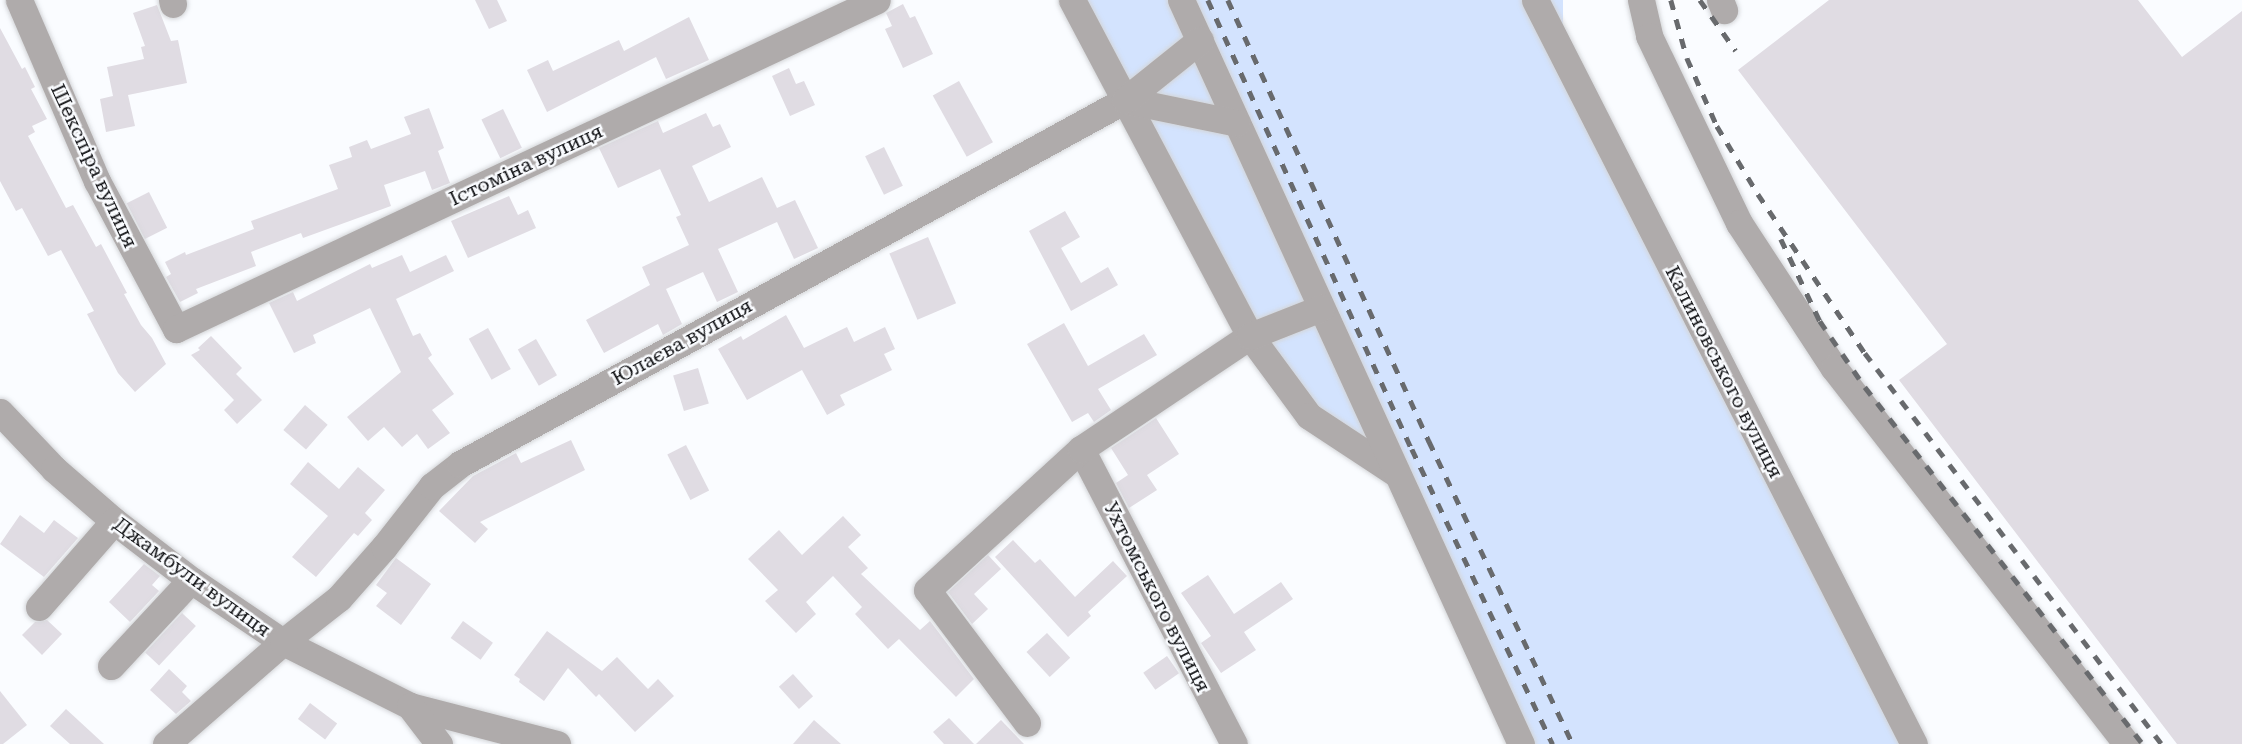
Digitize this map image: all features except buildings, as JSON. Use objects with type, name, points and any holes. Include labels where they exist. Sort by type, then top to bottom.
[{"type":"street","name":"Шекспіра вулиця","points":[[19,0],[97,181],[176,329]]},
{"type":"street","name":"Істоміна вулиця","points":[[176,329],[877,0]]},
{"type":"street","points":[[1072,0],[1250,336],[1309,416],[1397,474]]},
{"type":"street","points":[[1181,0],[1521,744]]},
{"type":"street","name":"Калиновського вулиця","points":[[1535,0],[1914,744]]},
{"type":"street","points":[[1641,0],[1649,36],[1739,223],[1834,368],[2127,744]]},
{"type":"street","name":"Юлаєва вулиця","points":[[166,744],[283,642],[339,598],[384,547],[432,486],[460,464],[1125,100],[1200,40]]},
{"type":"street","points":[[1125,100],[1237,123]]},
{"type":"street","points":[[1027,723],[927,590],[1081,449],[1250,336],[1321,308]]},
{"type":"street","name":"Джамбули вулиця","points":[[0,412],[54,469],[114,521],[191,580],[283,642],[410,705],[557,744]]},
{"type":"street","name":"Ухтомського вулиця","points":[[1081,449],[1233,744]]},
{"type":"street","points":[[39,607],[114,521]]},
{"type":"street","points":[[111,666],[191,580]]},
{"type":"street","name":"Джамбули вулиця","points":[[410,705],[439,744]]},
{"type":"shaded area","points":[[1085,0],[1522,0],[1901,744],[1533,744],[1405,470],[1316,409],[1263,339]]},
{"type":"shaded area","points":[[1547,0],[1563,0],[1563,744],[1547,744]]},
{"type":"railway","points":[[1208,0],[1412,449],[1553,744]]},
{"type":"railway","points":[[1228,0],[1429,441],[1573,744]]},
{"type":"railway","points":[[1671,0],[1687,58],[1717,126],[1758,194],[1865,353],[2162,744]]},
{"type":"railway","points":[[1700,0],[1736,51]]},
{"type":"railway","points":[[1781,239],[1820,321],[1865,387],[2143,744]]}]
